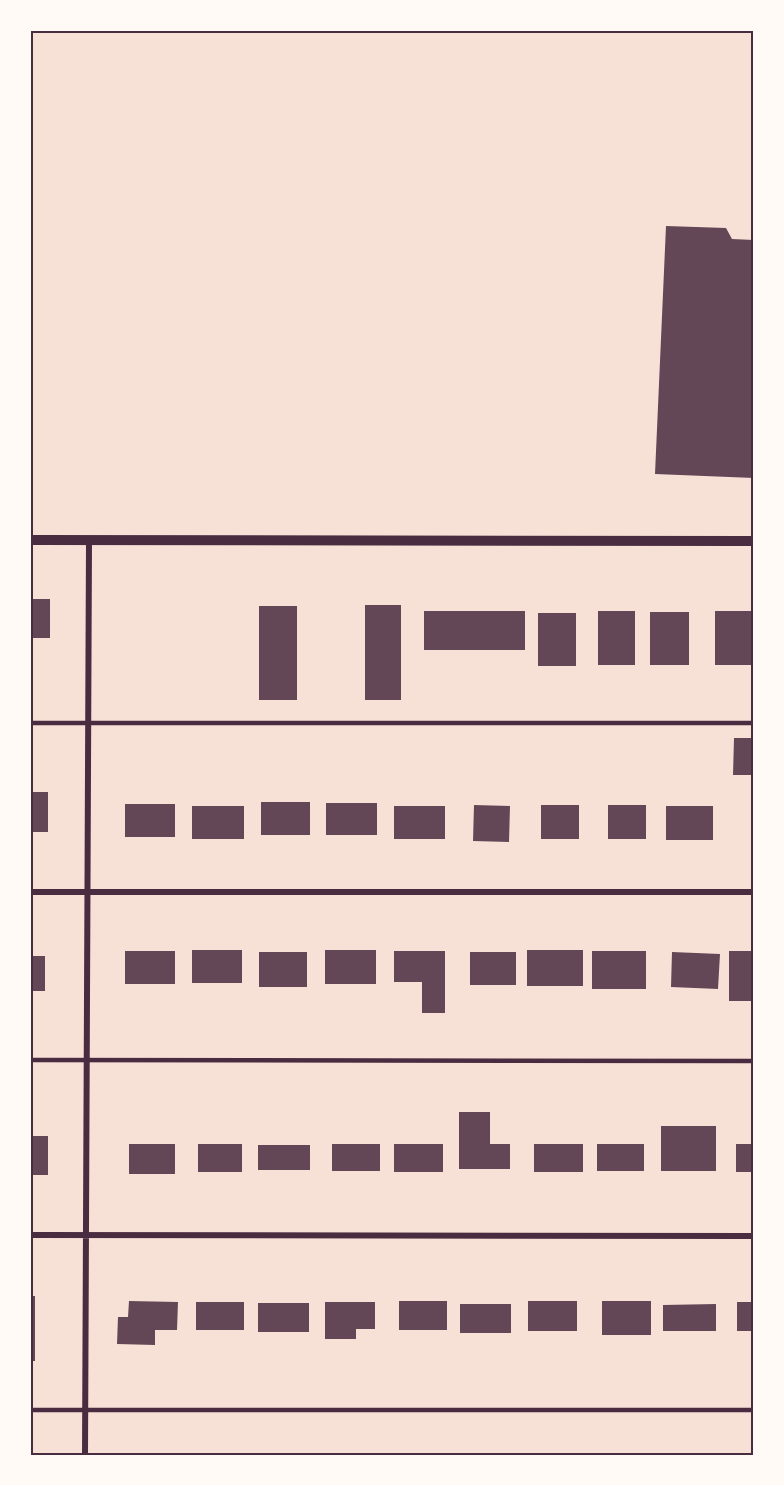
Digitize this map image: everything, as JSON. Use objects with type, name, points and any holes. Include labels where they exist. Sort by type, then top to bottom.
[{"type":"street","points":[[30,540],[754,541]]},
{"type":"street","points":[[85,1455],[89,541]]},
{"type":"street","points":[[30,892],[754,892]]},
{"type":"street","points":[[30,1235],[754,1236]]},
{"type":"lane","points":[[30,723],[754,723]]},
{"type":"lane","points":[[30,1060],[754,1061]]},
{"type":"lane","points":[[30,1410],[754,1410]]},
{"type":"building","points":[[666,226],[726,228],[732,239],[754,240],[754,478],[655,474]]},
{"type":"building","points":[[30,599],[50,599],[50,638],[30,638]]},
{"type":"building","points":[[365,605],[401,605],[401,700],[365,700]]},
{"type":"building","points":[[259,606],[297,606],[297,700],[259,700]]},
{"type":"building","points":[[424,611],[525,611],[525,650],[424,650]]},
{"type":"building","points":[[598,611],[635,611],[635,665],[598,665]]},
{"type":"building","points":[[715,611],[752,611],[752,665],[715,665]]},
{"type":"building","points":[[650,612],[689,612],[689,665],[650,665]]},
{"type":"building","points":[[538,613],[576,613],[576,666],[538,666]]},
{"type":"building","points":[[734,738],[754,738],[754,775],[733,775]]},
{"type":"building","points":[[30,792],[48,792],[48,832],[30,832]]},
{"type":"building","points":[[261,802],[310,802],[310,835],[261,835]]},
{"type":"building","points":[[326,803],[377,803],[377,835],[326,835]]},
{"type":"building","points":[[125,804],[175,804],[175,837],[125,837]]},
{"type":"building","points":[[474,805],[510,806],[509,842],[473,841]]},
{"type":"building","points":[[541,805],[579,805],[579,839],[541,839]]},
{"type":"building","points":[[608,805],[646,805],[646,839],[608,839]]},
{"type":"building","points":[[192,806],[244,806],[244,839],[192,839]]},
{"type":"building","points":[[394,806],[445,806],[445,839],[394,839]]},
{"type":"building","points":[[666,806],[713,806],[713,840],[666,840]]},
{"type":"building","points":[[192,950],[242,950],[242,983],[192,983]]},
{"type":"building","points":[[325,950],[376,950],[376,984],[325,984]]},
{"type":"building","points":[[527,950],[583,950],[583,986],[527,986]]},
{"type":"building","points":[[125,951],[175,951],[175,984],[125,984]]},
{"type":"building","points":[[394,951],[445,951],[445,1013],[422,1013],[422,982],[394,982]]},
{"type":"building","points":[[592,951],[646,951],[646,989],[592,989]]},
{"type":"building","points":[[729,951],[754,951],[754,1001],[729,1001]]},
{"type":"building","points":[[259,952],[307,952],[307,987],[259,987]]},
{"type":"building","points":[[470,952],[516,952],[516,985],[470,985]]},
{"type":"building","points":[[672,952],[720,954],[718,989],[671,987]]},
{"type":"building","points":[[30,956],[45,956],[45,991],[30,991]]},
{"type":"building","points":[[459,1112],[490,1112],[490,1144],[510,1144],[510,1169],[459,1169]]},
{"type":"building","points":[[661,1126],[716,1126],[716,1171],[661,1171]]},
{"type":"building","points":[[30,1136],[48,1136],[48,1175],[30,1175]]},
{"type":"building","points":[[129,1144],[175,1144],[175,1174],[129,1174]]},
{"type":"building","points":[[198,1144],[242,1144],[242,1172],[198,1172]]},
{"type":"building","points":[[332,1144],[380,1144],[380,1171],[332,1171]]},
{"type":"building","points":[[394,1144],[443,1144],[443,1172],[394,1172]]},
{"type":"building","points":[[534,1144],[583,1144],[583,1172],[534,1172]]},
{"type":"building","points":[[597,1144],[644,1144],[644,1171],[597,1171]]},
{"type":"building","points":[[736,1144],[754,1144],[754,1172],[736,1172]]},
{"type":"building","points":[[258,1145],[310,1145],[310,1170],[258,1170]]},
{"type":"building","points":[[30,1296],[35,1296],[35,1361],[30,1361]]},
{"type":"building","points":[[129,1301],[178,1302],[177,1330],[155,1330],[155,1345],[117,1344],[118,1317],[128,1317]]},
{"type":"building","points":[[399,1301],[447,1301],[447,1330],[399,1330]]},
{"type":"building","points":[[528,1301],[577,1301],[577,1331],[528,1331]]},
{"type":"building","points":[[602,1301],[651,1301],[651,1335],[602,1335]]},
{"type":"building","points":[[196,1302],[244,1302],[244,1330],[196,1330]]},
{"type":"building","points":[[325,1302],[375,1302],[375,1329],[356,1329],[356,1339],[325,1339]]},
{"type":"building","points":[[737,1302],[754,1302],[754,1331],[737,1331]]},
{"type":"building","points":[[258,1303],[309,1303],[309,1332],[258,1332]]},
{"type":"building","points":[[460,1304],[511,1304],[511,1333],[460,1333]]},
{"type":"building","points":[[716,1304],[716,1331],[663,1331],[663,1305]]}]
